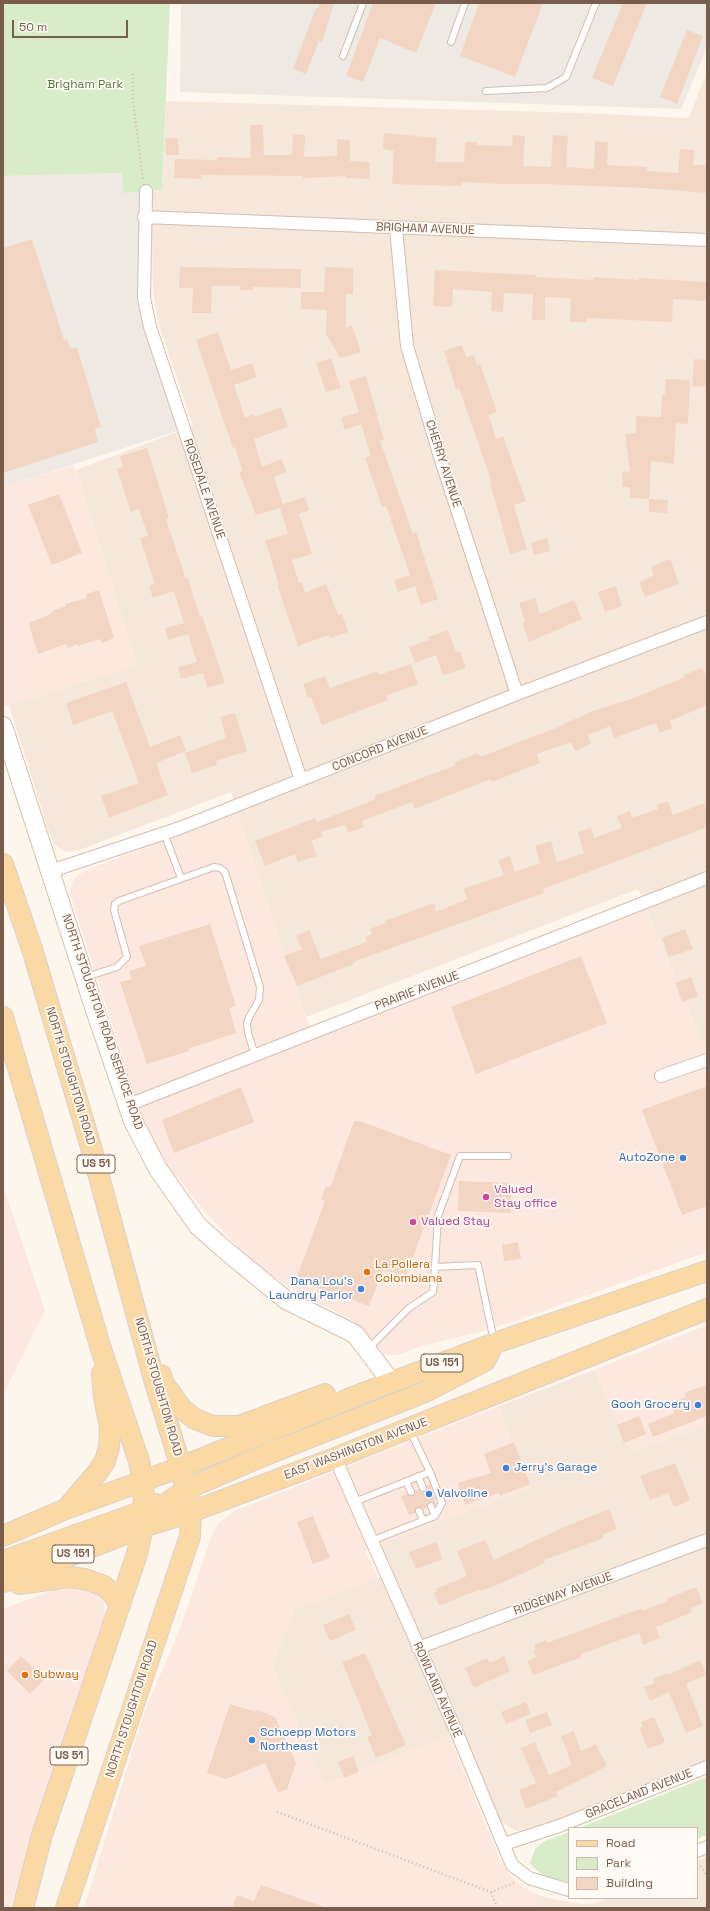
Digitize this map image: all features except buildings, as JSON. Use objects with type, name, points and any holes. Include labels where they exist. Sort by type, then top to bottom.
[{"type":"main road","name":"NORTH STOUGHTON ROAD","points":[[3,864],[35,960],[83,1121],[155,1383],[181,1467],[191,1512],[190,1536],[66,1908]]},
{"type":"main road","name":"US 51","points":[[3,1017],[101,1349],[134,1448],[143,1482],[144,1518],[137,1554],[42,1835],[23,1908]]},
{"type":"main road","name":"US 151","points":[[3,1536],[495,1342],[707,1271]]},
{"type":"main road","points":[[132,1298],[164,1384],[182,1409],[194,1419],[218,1426],[239,1426],[349,1385],[356,1386],[366,1392]]},
{"type":"main road","name":"EAST WASHINGTON AVENUE","points":[[3,1582],[144,1518],[191,1512],[335,1458],[707,1309]]},
{"type":"main road","points":[[3,1561],[144,1518],[187,1489],[263,1456],[425,1392],[484,1360],[495,1342]]},
{"type":"main road","points":[[66,1510],[97,1473],[105,1461],[109,1447],[110,1427],[104,1397],[101,1349]]},
{"type":"main road","points":[[144,1518],[154,1505],[168,1493],[181,1467]]},
{"type":"main road","points":[[3,1586],[69,1578],[86,1579],[104,1586],[112,1593],[120,1605]]},
{"type":"street","name":"ROSEDALE AVENUE","points":[[146,192],[144,217],[144,298],[150,327],[301,780]]},
{"type":"street","name":"BRIGHAM AVENUE","points":[[144,217],[707,240]]},
{"type":"street","name":"CHERRY AVENUE","points":[[396,228],[407,346],[440,456],[517,694]]},
{"type":"street","name":"CONCORD AVENUE","points":[[51,870],[164,833],[517,694],[707,622]]},
{"type":"street","name":"NORTH STOUGHTON ROAD SERVICE ROAD","points":[[3,726],[85,978],[128,1104],[134,1121],[158,1169],[198,1226],[230,1255],[286,1300],[355,1334],[368,1349],[392,1383]]},
{"type":"street","name":"PRAIRIE AVENUE","points":[[128,1104],[707,878]]},
{"type":"street","points":[[661,1076],[707,1060]]},
{"type":"street","name":"ROWLAND AVENUE","points":[[335,1458],[457,1733],[512,1865],[529,1878],[568,1890]]},
{"type":"street","name":"RIDGEWAY AVENUE","points":[[418,1648],[707,1540]]},
{"type":"street","name":"GRACELAND AVENUE","points":[[504,1844],[559,1826],[707,1767]]},
{"type":"lane","points":[[343,56],[363,3]]},
{"type":"lane","points":[[450,42],[465,3]]},
{"type":"lane","points":[[486,90],[547,88],[566,77],[596,3]]},
{"type":"lane","points":[[164,833],[181,878]]},
{"type":"lane","points":[[85,978],[117,967],[127,957],[114,910],[115,904],[119,901],[181,878],[214,867],[220,868],[225,872],[260,987],[259,1000],[249,1017],[247,1024],[248,1033],[255,1055]]},
{"type":"lane","points":[[368,1349],[409,1308],[433,1292],[438,1216],[460,1156],[508,1156]]},
{"type":"lane","points":[[435,1267],[478,1265],[495,1342]]},
{"type":"lane","points":[[371,1541],[435,1516],[442,1503],[430,1472],[409,1428]]},
{"type":"lane","points":[[354,1502],[430,1472]]},
{"type":"lane","points":[[418,1476],[423,1488]]},
{"type":"lane","points":[[406,1481],[411,1492]]},
{"type":"lane","points":[[431,1506],[435,1516]]},
{"type":"lane","points":[[419,1511],[423,1521]]},
{"type":"path","points":[[133,74],[133,102],[141,171],[146,192]]},
{"type":"path","points":[[277,1812],[491,1892],[529,1878]]},
{"type":"path","points":[[702,1866],[707,1877]]},
{"type":"path","points":[[491,1892],[497,1908]]},
{"type":"shaded area","points":[[181,3],[707,3],[707,48],[681,109],[180,92]]},
{"type":"shaded area","points":[[707,71],[707,1047],[705,1048],[638,889],[306,1017],[231,792],[77,851],[66,852],[55,845],[51,838],[9,705],[137,665],[76,470],[193,426],[158,322],[153,288],[151,191],[162,190],[166,101],[580,113],[689,118]]},
{"type":"shaded area","points":[[122,173],[146,191],[144,298],[183,429],[3,487],[3,176]]},
{"type":"shaded area","points":[[74,465],[137,665],[3,707],[3,487]]},
{"type":"shaded area","points":[[238,812],[306,1017],[315,1038],[646,909],[707,1052],[707,1252],[521,1319],[480,1332],[421,1346],[398,1355],[384,1354],[355,1322],[289,1287],[249,1259],[206,1213],[164,1161],[151,1137],[142,1117],[73,903],[70,889],[74,879],[84,871]]},
{"type":"shaded area","points":[[3,1186],[45,1310],[3,1395]]},
{"type":"shaded area","points":[[707,1325],[707,1425],[631,1452],[594,1370]]},
{"type":"shaded area","points":[[594,1370],[631,1451],[707,1425],[707,1761],[545,1824],[521,1831],[514,1830],[499,1820],[463,1731],[324,1784],[272,1665],[295,1609],[393,1572],[381,1544],[528,1489],[499,1406]]},
{"type":"shaded area","points":[[499,1406],[529,1489],[365,1551],[378,1578],[295,1609],[272,1665],[324,1784],[449,1735],[500,1860],[513,1879],[533,1893],[536,1908],[84,1908],[145,1710],[180,1629],[212,1535],[219,1523],[234,1511]]},
{"type":"shaded area","points":[[70,1584],[89,1585],[103,1598],[105,1615],[10,1908],[3,1908],[3,1609]]},
{"type":"shaded area","points":[[707,1857],[707,1908],[536,1908],[533,1893],[553,1899],[582,1904],[591,1904],[605,1899],[698,1899],[698,1861]]},
{"type":"green space","name":"Brigham Park","points":[[3,3],[170,3],[162,190],[123,193],[122,173],[3,176]]},
{"type":"green space","points":[[707,1777],[707,1835],[698,1839],[698,1827],[582,1827]]},
{"type":"green space","points":[[568,1832],[568,1882],[545,1876],[535,1869],[530,1863],[535,1849],[543,1842]]},
{"type":"place","name":"AutoZone","points":[[683,1158]]},
{"type":"place","name":"Valued Stay office","points":[[486,1197]]},
{"type":"place","name":"Valued Stay","points":[[413,1222]]},
{"type":"place","name":"La Pollera Colombiana","points":[[367,1272]]},
{"type":"place","name":"Dana Lou's Laundry Parlor","points":[[361,1289]]},
{"type":"place","name":"Gooh Grocery","points":[[698,1405]]},
{"type":"place","name":"Jerry's Garage","points":[[506,1468]]},
{"type":"place","name":"Valvoline","points":[[429,1494]]},
{"type":"place","name":"Subway","points":[[25,1675]]},
{"type":"place","name":"Schoepp Motors Northeast","points":[[252,1740]]}]
